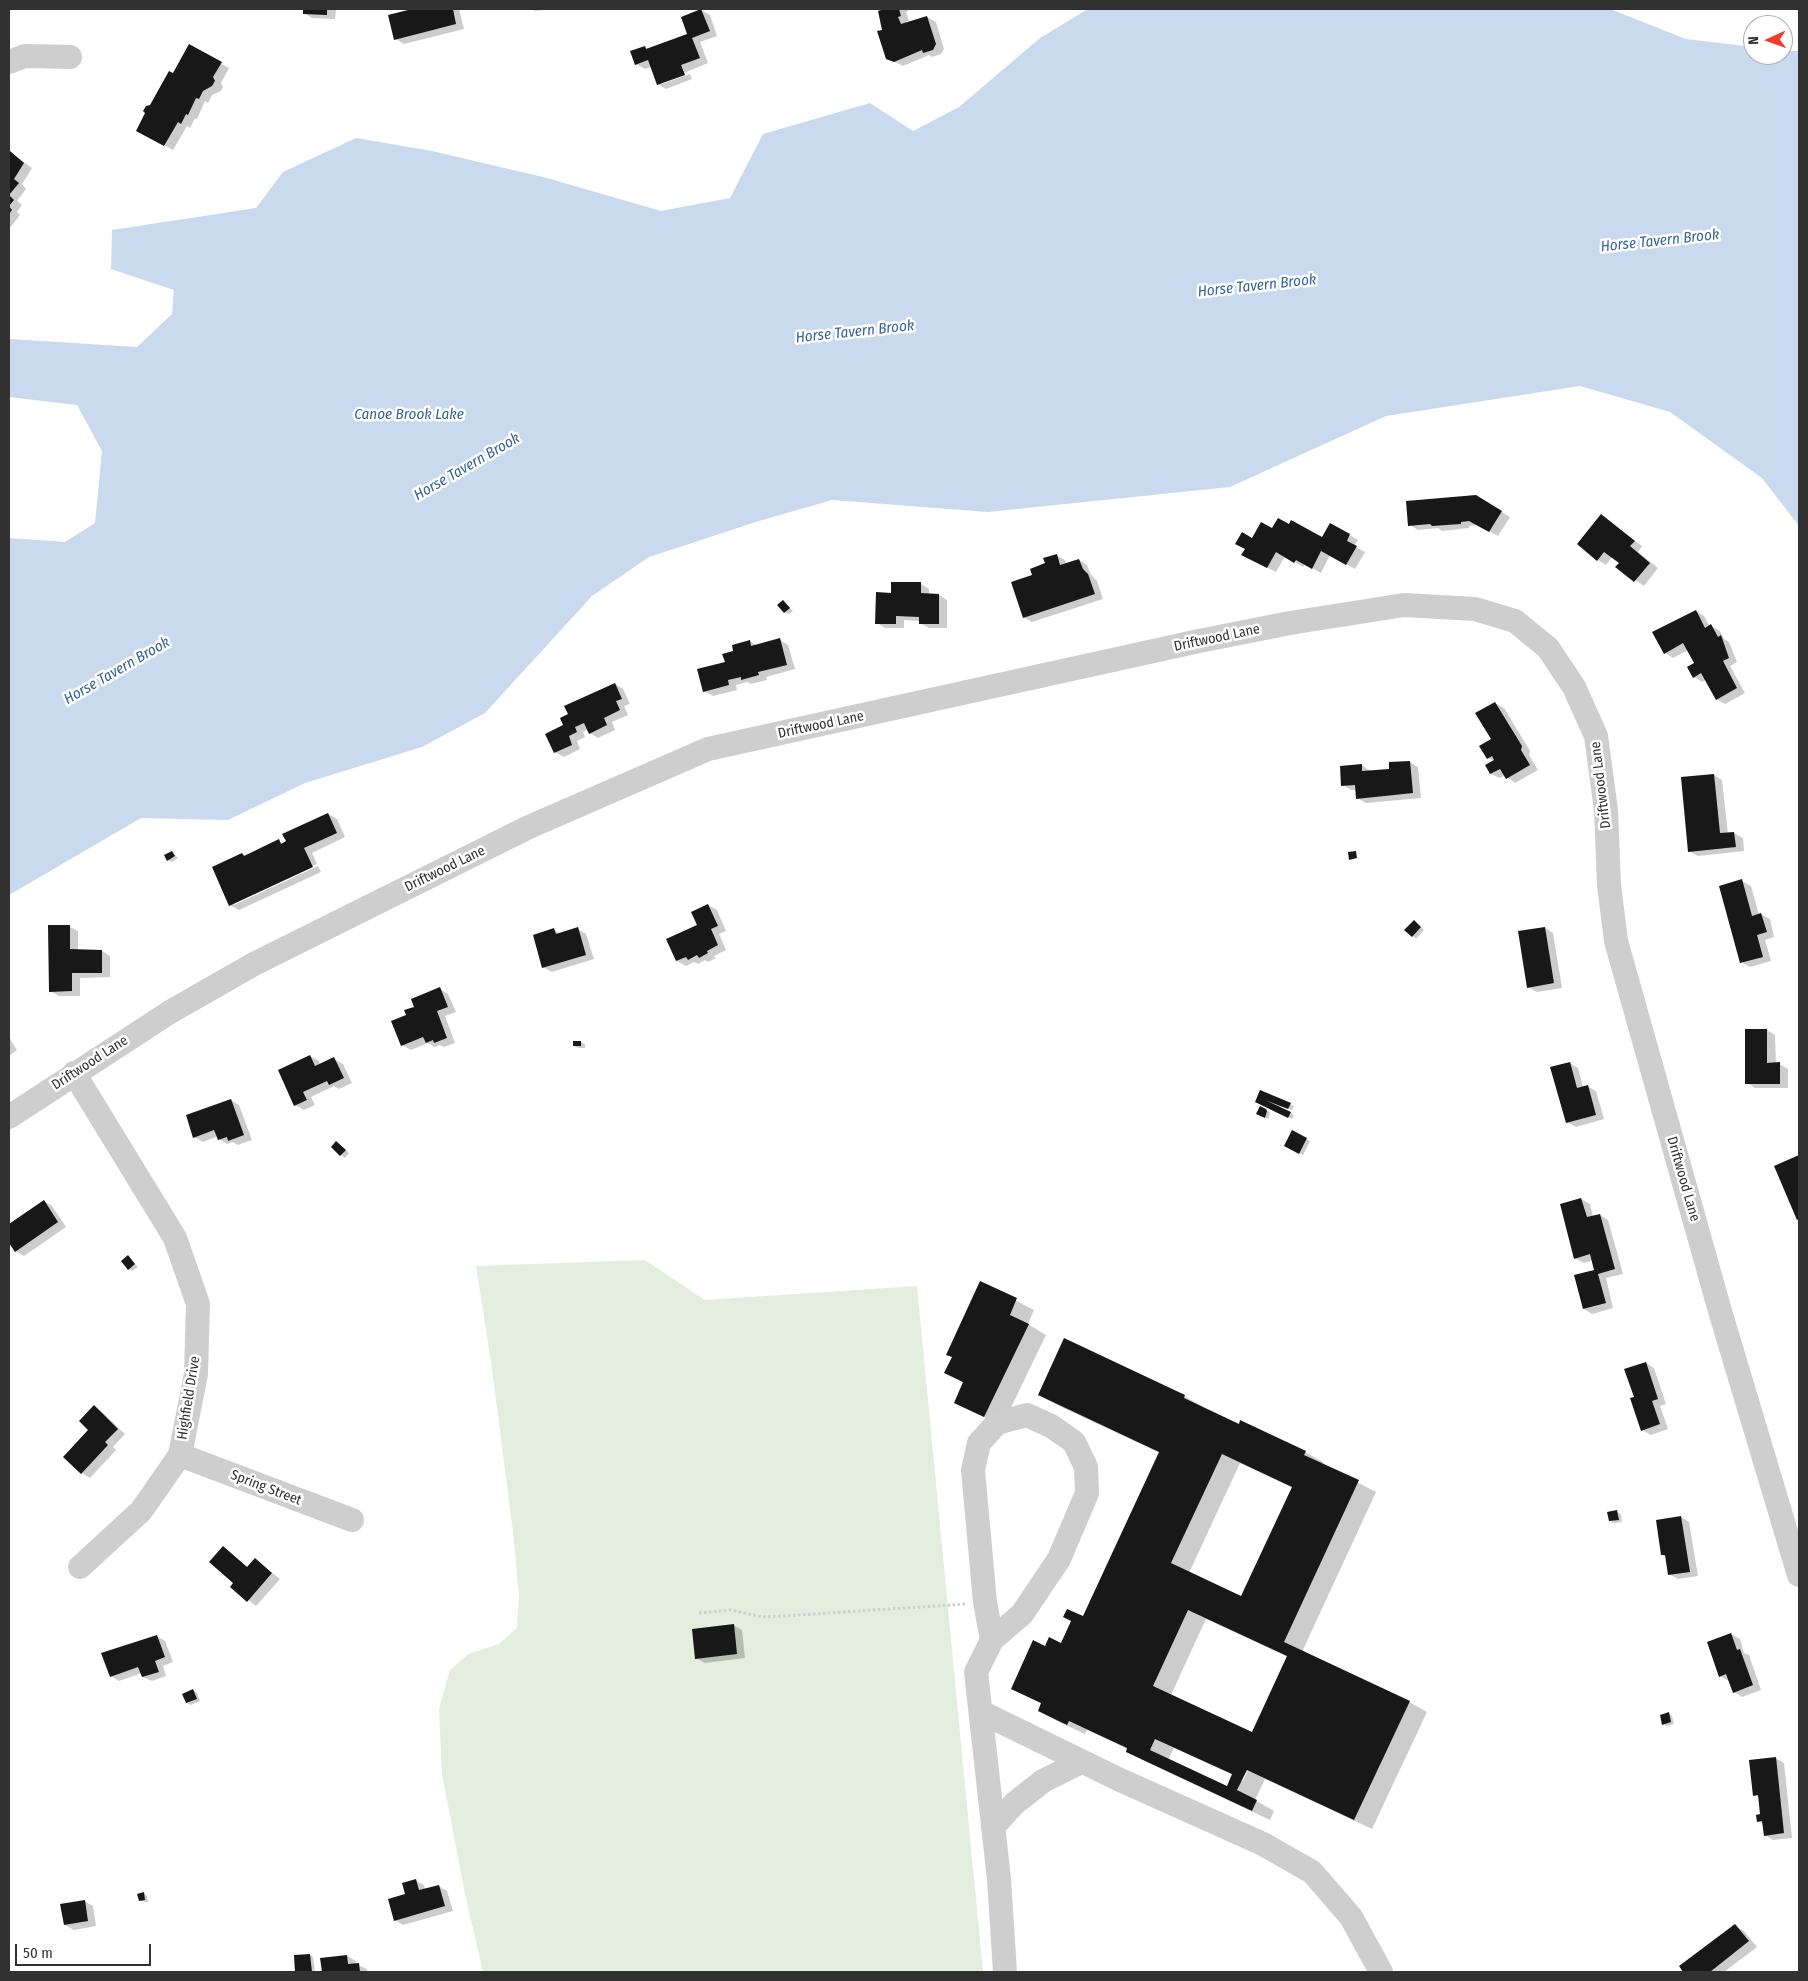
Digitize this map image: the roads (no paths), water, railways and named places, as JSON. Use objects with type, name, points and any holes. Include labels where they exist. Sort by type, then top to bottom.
[{"type":"street","points":[[9,62],[25,56],[70,57]]},
{"type":"street","name":"Driftwood Lane","points":[[9,1117],[170,1012],[254,964],[529,827],[708,749],[1199,641],[1299,621],[1404,605],[1474,609],[1515,621],[1548,648],[1574,687],[1596,736],[1606,810],[1609,885],[1616,941],[1720,1311],[1799,1576]]},
{"type":"street","name":"Highfield Drive","points":[[74,1073],[175,1238],[198,1304],[196,1374],[180,1455],[141,1511],[80,1567]]},
{"type":"street","points":[[992,1640],[985,1602],[973,1470],[979,1443],[997,1423],[1027,1415],[1051,1426],[1074,1442],[1086,1466],[1087,1493],[1059,1559],[1022,1614],[992,1640],[976,1672],[993,1827],[1005,1972]]},
{"type":"street","name":"Spring Street","points":[[180,1455],[352,1520]]},
{"type":"street","points":[[981,1712],[1081,1762],[1263,1844],[1312,1872],[1351,1917],[1381,1972]]},
{"type":"street","points":[[993,1827],[1015,1803],[1043,1781],[1081,1762]]},
{"type":"water","name":"Canoe Brook Lake","points":[[1088,9],[1610,9],[1686,39],[1743,46],[1743,65],[1793,65],[1793,51],[1799,51],[1799,526],[1762,478],[1670,412],[1580,386],[1386,416],[1230,487],[988,512],[832,500],[759,521],[649,557],[592,596],[485,713],[422,747],[305,783],[228,820],[141,818],[9,895],[9,538],[65,542],[95,523],[102,451],[77,405],[9,397],[9,339],[137,347],[172,314],[174,290],[111,269],[112,230],[256,208],[283,172],[356,138],[432,151],[547,178],[661,211],[730,198],[763,134],[870,103],[913,131],[959,107],[1040,38]]},
{"type":"water label","name":"Horse Tavern Brook","points":[[1660,241]]},
{"type":"water label","name":"Horse Tavern Brook","points":[[1257,286]]},
{"type":"water label","name":"Horse Tavern Brook","points":[[855,332]]},
{"type":"water label","name":"Horse Tavern Brook","points":[[467,467]]},
{"type":"water label","name":"Horse Tavern Brook","points":[[117,671]]}]
